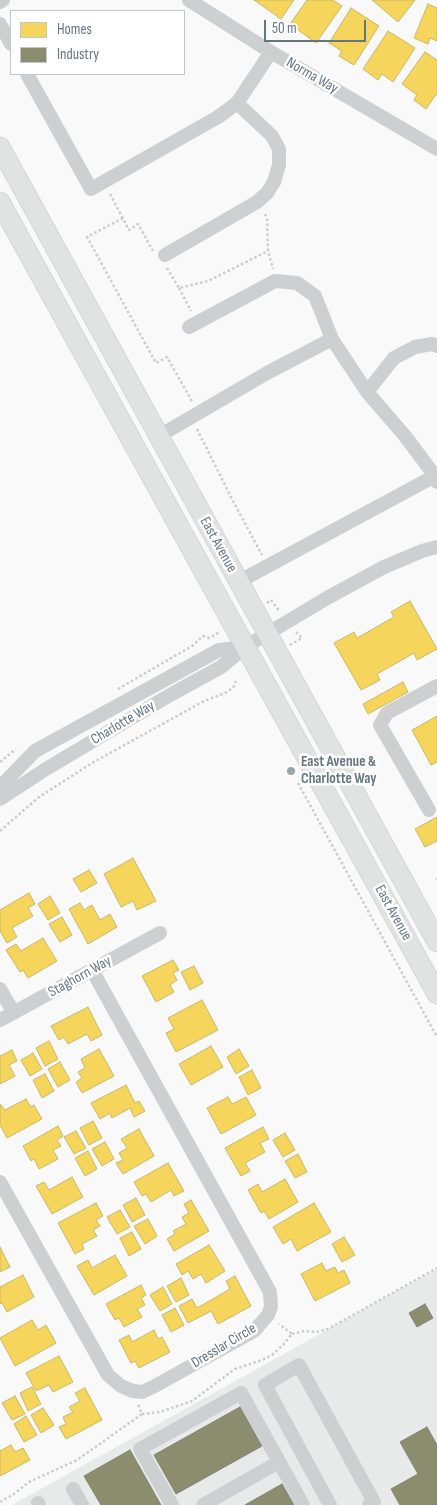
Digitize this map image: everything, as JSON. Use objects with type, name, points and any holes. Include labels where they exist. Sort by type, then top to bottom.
[{"type":"main road","name":"East Avenue","points":[[0,147],[437,942]]},
{"type":"main road","name":"East Avenue","points":[[2,211],[265,680],[437,994]]},
{"type":"street","name":"Norma Way","points":[[189,0],[271,52],[437,149]]},
{"type":"street","points":[[0,24],[10,42]]},
{"type":"street","points":[[29,75],[91,189],[218,117],[237,103],[271,52]]},
{"type":"street","points":[[165,255],[257,202],[267,193],[274,182],[279,165],[279,149],[272,136],[237,103]]},
{"type":"street","points":[[193,325],[275,281],[297,283],[316,296],[332,340],[367,392],[406,436],[436,479],[238,582]]},
{"type":"street","points":[[159,436],[267,374],[332,340]]},
{"type":"street","points":[[367,392],[394,358],[415,347],[432,344],[437,346]]},
{"type":"street","name":"Charlotte Way","points":[[0,799],[170,695],[221,667],[245,646],[327,598],[384,568],[422,551],[437,547]]},
{"type":"street","name":"Charlotte Way","points":[[0,787],[35,750],[218,650],[245,646]]},
{"type":"street","points":[[429,810],[380,725],[387,713],[437,686]]},
{"type":"street","name":"Staghorn Way","points":[[0,1020],[160,933]]},
{"type":"street","name":"Dresslar Circle","points":[[92,970],[270,1292],[271,1307],[268,1315],[254,1331],[153,1387],[142,1392],[133,1391]]},
{"type":"street","points":[[0,989],[14,1013]]},
{"type":"street","points":[[0,1182],[108,1375],[121,1386],[133,1391]]},
{"type":"street","points":[[330,1505],[265,1385],[299,1365],[374,1502],[369,1505]]},
{"type":"street","points":[[172,1505],[140,1449],[241,1393],[303,1505]]},
{"type":"street","points":[[203,1505],[279,1462]]},
{"type":"street","points":[[74,1489],[82,1505]]},
{"type":"path","points":[[257,202],[267,218],[268,251],[275,281]]},
{"type":"path","points":[[122,218],[87,237],[156,363],[167,357],[233,501],[271,564]]},
{"type":"path","points":[[179,288],[193,325]]},
{"type":"path","points":[[0,831],[39,796],[92,763],[204,701],[225,693],[233,688],[236,681]]},
{"type":"path","points":[[298,783],[437,1038]]},
{"type":"path","points":[[0,1502],[29,1482],[77,1460],[142,1414],[160,1412],[192,1401],[207,1392],[234,1369],[262,1360],[272,1354],[292,1334],[328,1329],[437,1268]]},
{"type":"path","points":[[268,1315],[292,1334]]},
{"type":"path","points":[[133,1391],[142,1414]]},
{"type":"shaded area","points":[[437,1269],[437,1505],[12,1505]]},
{"type":"building: Homes","points":[[254,0],[294,0],[281,19]]},
{"type":"building: Homes","points":[[307,0],[333,0],[342,6],[316,43],[290,24]]},
{"type":"building: Homes","points":[[372,0],[415,0],[398,22]]},
{"type":"building: Homes","points":[[428,4],[437,8],[437,41],[430,38],[428,44],[414,38]]},
{"type":"building: Homes","points":[[351,8],[379,26],[354,65],[339,56],[342,51],[329,43]]},
{"type":"building: Homes","points":[[388,31],[415,48],[393,82],[382,74],[378,80],[363,69]]},
{"type":"building: Homes","points":[[425,52],[437,60],[437,93],[426,109],[414,100],[417,95],[402,84]]},
{"type":"building: Homes","points":[[410,601],[437,649],[417,660],[414,653],[377,674],[380,680],[361,690],[334,643],[354,632],[357,638],[394,617],[391,612]]},
{"type":"building: Homes","points":[[403,682],[408,692],[368,714],[363,704]]},
{"type":"building: Homes","points":[[437,716],[437,762],[431,765],[412,730]]},
{"type":"building: Homes","points":[[437,817],[437,841],[425,847],[415,829]]},
{"type":"building: Homes","points":[[133,858],[156,901],[137,910],[133,901],[121,907],[104,874]]},
{"type":"building: Homes","points":[[89,870],[97,883],[81,892],[73,879]]},
{"type":"building: Homes","points":[[29,893],[35,904],[28,908],[33,916],[12,928],[17,937],[7,943],[0,931],[0,910]]},
{"type":"building: Homes","points":[[50,896],[60,913],[48,920],[38,904]]},
{"type":"building: Homes","points":[[80,903],[84,910],[92,905],[100,920],[110,914],[117,927],[88,944],[69,909]]},
{"type":"building: Homes","points":[[62,917],[72,935],[60,942],[49,924]]},
{"type":"building: Homes","points":[[43,938],[57,961],[28,978],[23,970],[20,972],[6,950],[16,944],[21,951]]},
{"type":"building: Homes","points":[[173,960],[179,970],[173,973],[177,980],[170,985],[174,992],[156,1002],[142,976]]},
{"type":"building: Homes","points":[[194,966],[203,983],[190,990],[181,972]]},
{"type":"building: Homes","points":[[202,1000],[218,1030],[176,1052],[166,1033],[174,1029],[168,1018]]},
{"type":"building: Homes","points":[[88,1007],[102,1035],[91,1041],[87,1034],[68,1044],[64,1037],[59,1040],[51,1026]]},
{"type":"building: Homes","points":[[49,1041],[58,1059],[45,1066],[36,1048]]},
{"type":"building: Homes","points":[[211,1046],[223,1067],[191,1085],[179,1064]]},
{"type":"building: Homes","points":[[99,1049],[114,1076],[82,1093],[76,1082],[82,1078],[78,1072],[85,1068],[81,1059]]},
{"type":"building: Homes","points":[[239,1049],[249,1066],[236,1074],[227,1057]]},
{"type":"building: Homes","points":[[12,1050],[17,1061],[9,1065],[15,1076],[0,1084],[0,1056]]},
{"type":"building: Homes","points":[[33,1053],[42,1069],[30,1076],[21,1060]]},
{"type":"building: Homes","points":[[60,1062],[70,1080],[58,1087],[48,1069]]},
{"type":"building: Homes","points":[[252,1070],[261,1088],[248,1095],[239,1077]]},
{"type":"building: Homes","points":[[45,1074],[54,1091],[42,1098],[33,1080]]},
{"type":"building: Homes","points":[[126,1085],[135,1103],[139,1101],[145,1111],[134,1117],[130,1108],[112,1118],[110,1113],[100,1119],[91,1103]]},
{"type":"building: Homes","points":[[228,1097],[232,1104],[246,1097],[256,1115],[221,1134],[207,1108]]},
{"type":"building: Homes","points":[[26,1099],[31,1107],[34,1105],[42,1119],[7,1138],[0,1125],[0,1104],[5,1110]]},
{"type":"building: Homes","points":[[93,1121],[102,1138],[89,1145],[80,1128]]},
{"type":"building: Homes","points":[[58,1126],[63,1136],[57,1140],[61,1146],[53,1150],[58,1159],[39,1169],[34,1159],[31,1161],[23,1146]]},
{"type":"building: Homes","points":[[263,1127],[269,1139],[260,1143],[265,1152],[245,1163],[250,1171],[241,1176],[225,1148]]},
{"type":"building: Homes","points":[[139,1129],[154,1156],[123,1174],[116,1163],[123,1160],[119,1153],[127,1148],[121,1139]]},
{"type":"building: Homes","points":[[76,1131],[86,1148],[74,1154],[64,1137]]},
{"type":"building: Homes","points":[[285,1133],[295,1150],[283,1157],[273,1140]]},
{"type":"building: Homes","points":[[105,1142],[114,1159],[102,1166],[92,1149]]},
{"type":"building: Homes","points":[[88,1151],[97,1169],[85,1176],[75,1158]]},
{"type":"building: Homes","points":[[298,1154],[307,1172],[295,1178],[285,1161]]},
{"type":"building: Homes","points":[[168,1163],[184,1191],[174,1196],[171,1190],[151,1202],[146,1194],[142,1196],[134,1182]]},
{"type":"building: Homes","points":[[72,1177],[83,1197],[52,1214],[36,1186],[44,1182],[49,1190]]},
{"type":"building: Homes","points":[[285,1179],[298,1202],[269,1219],[264,1211],[261,1213],[248,1190],[258,1184],[262,1192]]},
{"type":"building: Homes","points":[[136,1198],[145,1215],[132,1222],[123,1205]]},
{"type":"building: Homes","points":[[191,1200],[209,1231],[174,1251],[167,1239],[175,1234],[173,1231],[186,1224],[182,1217],[189,1213],[184,1204]]},
{"type":"building: Homes","points":[[96,1203],[103,1216],[96,1220],[100,1226],[93,1230],[97,1236],[82,1244],[84,1249],[75,1254],[58,1223]]},
{"type":"building: Homes","points":[[314,1203],[331,1232],[297,1251],[291,1239],[283,1244],[273,1227]]},
{"type":"building: Homes","points":[[120,1210],[130,1227],[117,1234],[107,1217]]},
{"type":"building: Homes","points":[[148,1219],[157,1236],[145,1244],[134,1226]]},
{"type":"building: Homes","points":[[132,1232],[141,1249],[129,1256],[120,1238]]},
{"type":"building: Homes","points":[[344,1237],[355,1255],[342,1262],[332,1244]]},
{"type":"building: Homes","points":[[209,1245],[225,1271],[206,1283],[201,1274],[193,1279],[188,1271],[182,1275],[176,1264]]},
{"type":"building: Homes","points":[[0,1247],[10,1267],[0,1272]]},
{"type":"building: Homes","points":[[115,1255],[127,1276],[94,1295],[77,1266],[88,1260],[92,1268]]},
{"type":"building: Homes","points":[[322,1263],[326,1271],[335,1267],[338,1273],[344,1270],[350,1283],[315,1301],[301,1274]]},
{"type":"building: Homes","points":[[23,1275],[34,1297],[7,1312],[2,1303],[0,1304],[0,1287]]},
{"type":"building: Homes","points":[[235,1276],[251,1306],[218,1324],[211,1311],[188,1323],[179,1306],[192,1299],[197,1308],[230,1289],[226,1281]]},
{"type":"building: Homes","points":[[181,1278],[189,1295],[176,1302],[167,1286]]},
{"type":"building: Homes","points":[[141,1285],[146,1295],[141,1298],[145,1305],[137,1309],[142,1317],[124,1327],[119,1318],[115,1320],[106,1304]]},
{"type":"building: Homes","points":[[163,1287],[172,1304],[160,1311],[150,1295]]},
{"type":"building: Homes","points":[[175,1308],[184,1325],[171,1332],[162,1315]]},
{"type":"building: Homes","points":[[32,1320],[38,1330],[46,1325],[56,1343],[15,1366],[0,1338]]},
{"type":"building: Homes","points":[[154,1330],[158,1339],[162,1337],[170,1352],[139,1368],[135,1361],[131,1363],[119,1340],[129,1335],[132,1342]]},
{"type":"building: Homes","points":[[59,1356],[73,1382],[53,1392],[49,1385],[36,1391],[26,1373]]},
{"type":"building: Homes","points":[[32,1387],[41,1404],[28,1411],[20,1393]]},
{"type":"building: Homes","points":[[85,1388],[102,1420],[66,1439],[59,1427],[66,1424],[63,1417],[73,1412],[69,1407],[80,1401],[75,1393]]},
{"type":"building: Homes","points":[[15,1396],[25,1414],[12,1420],[2,1403]]},
{"type":"building: Homes","points":[[43,1408],[54,1425],[41,1433],[31,1415]]},
{"type":"building: Homes","points":[[26,1416],[37,1435],[24,1442],[14,1424]]},
{"type":"building: Homes","points":[[11,1445],[15,1452],[23,1448],[30,1460],[0,1476],[0,1451]]},
{"type":"building: Industry","points":[[425,1304],[433,1318],[417,1327],[409,1313]]},
{"type":"building: Industry","points":[[240,1407],[262,1446],[176,1494],[154,1455]]},
{"type":"building: Industry","points":[[427,1427],[437,1445],[437,1505],[400,1505],[391,1489],[418,1474],[400,1442]]},
{"type":"building: Industry","points":[[130,1450],[161,1505],[101,1505],[84,1476]]},
{"type":"building: Industry","points":[[282,1484],[294,1505],[245,1505]]},
{"type":"place","name":"East Avenue & Charlotte Way","points":[[291,771]]}]
